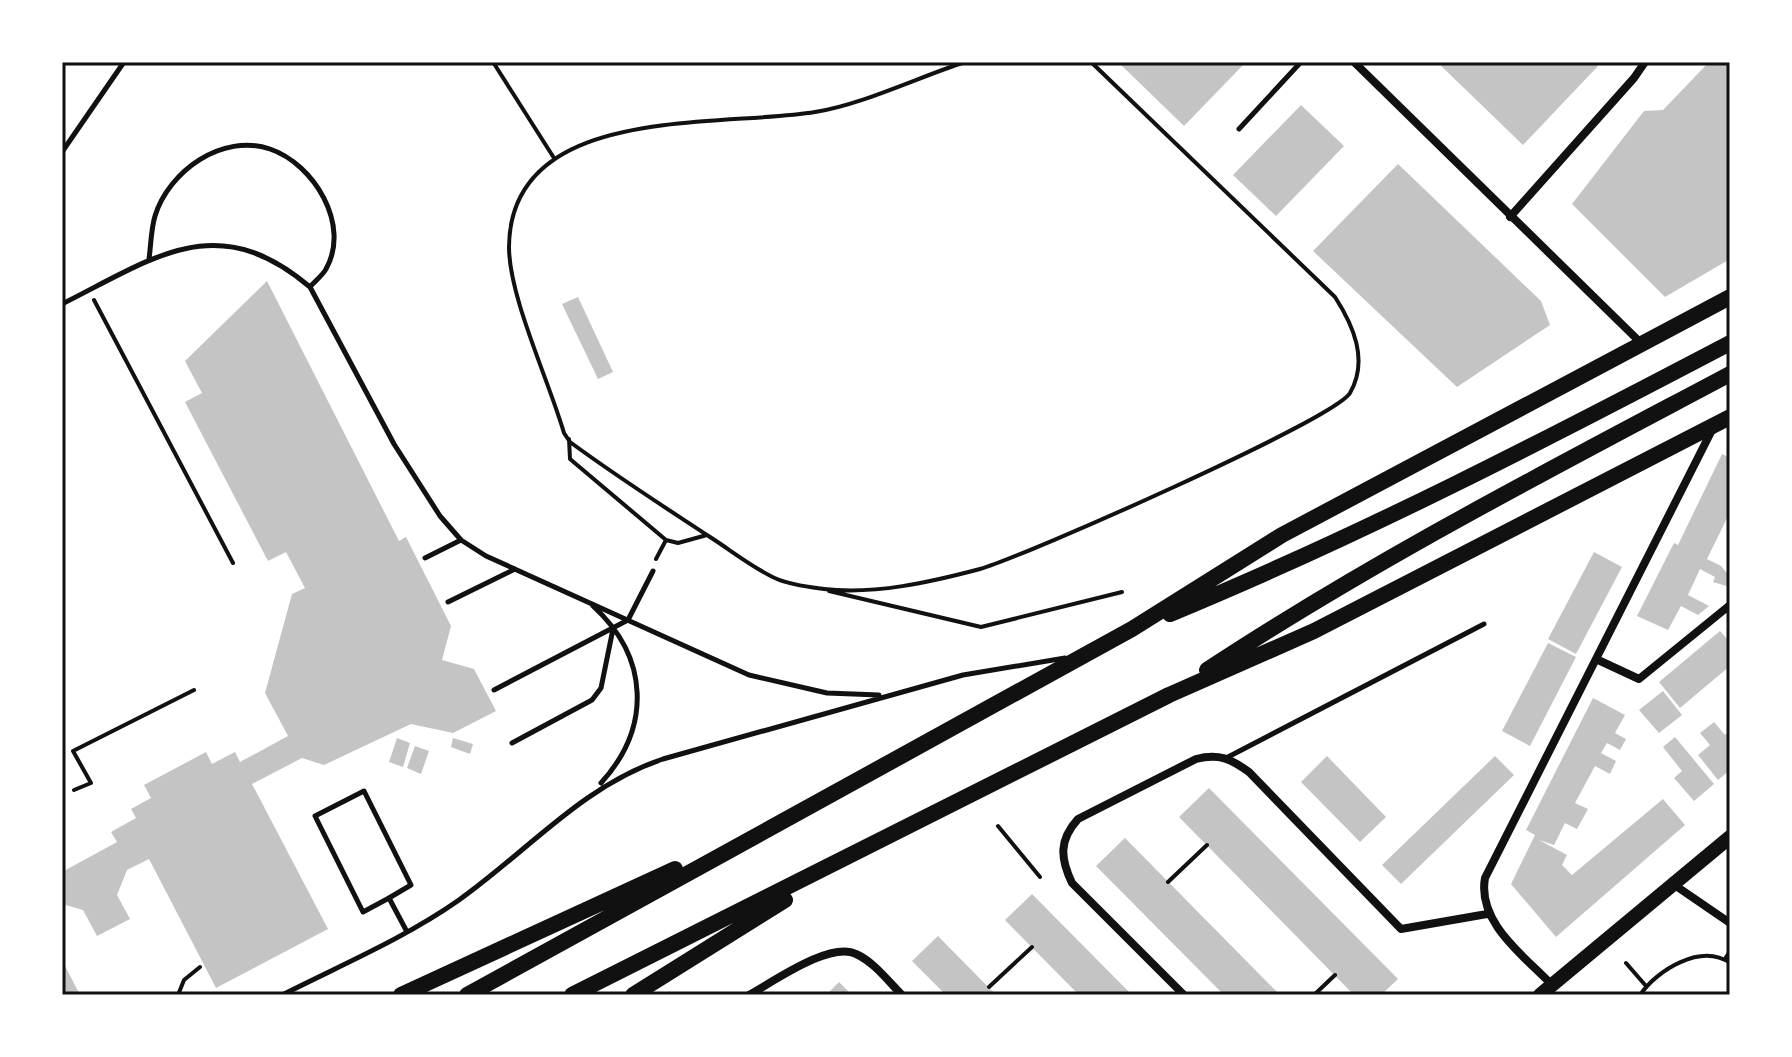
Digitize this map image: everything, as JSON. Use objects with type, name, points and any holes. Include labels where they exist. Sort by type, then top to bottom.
[{"type":"main road","points":[[467,995],[1132,629],[1282,535],[1730,297]]},
{"type":"main road","points":[[1132,629],[1309,554],[1580,422],[1730,343]]},
{"type":"main road","points":[[1169,695],[1295,612],[1387,559],[1730,374]]},
{"type":"main road","points":[[572,995],[843,862],[1169,695],[1314,631],[1730,417]]},
{"type":"main road","points":[[401,995],[796,813]]},
{"type":"main road","points":[[1546,990],[1730,837]]},
{"type":"main road","points":[[633,995],[843,862]]},
{"type":"street","points":[[1354,62],[1642,344]]},
{"type":"street","points":[[1510,217],[1645,62]]},
{"type":"street","points":[[1546,990],[1487,914],[1482,895],[1485,878],[1715,425]]},
{"type":"street","points":[[1596,659],[1639,679],[1730,605]]},
{"type":"street","points":[[1184,995],[1072,883],[1065,868],[1063,849],[1066,832],[1078,819],[1196,759],[1211,755],[1228,757],[1249,772],[1401,929],[1487,914]]},
{"type":"street","points":[[1673,884],[1730,923]]},
{"type":"street","points":[[749,995],[822,955],[839,950],[853,952],[870,962],[902,995]]},
{"type":"lane","points":[[62,152],[124,62]]},
{"type":"lane","points":[[1239,129],[1301,62]]},
{"type":"lane","points":[[149,259],[155,217],[171,184],[184,169],[214,153],[256,146],[271,149],[303,168],[327,204],[333,248],[326,269],[310,287]]},
{"type":"lane","points":[[62,304],[149,259],[209,244],[234,246],[261,254],[289,269],[310,287],[394,444],[440,516],[461,540],[515,569],[723,664],[769,681],[827,693],[888,695]]},
{"type":"lane","points":[[425,558],[461,540]]},
{"type":"lane","points":[[448,602],[515,569]]},
{"type":"lane","points":[[494,690],[628,620],[651,571]]},
{"type":"lane","points":[[589,602],[613,628],[634,663],[640,702],[626,748],[595,790]]},
{"type":"lane","points":[[1228,757],[1484,624]]},
{"type":"lane","points":[[512,743],[592,700],[601,688],[613,628]]},
{"type":"lane","points":[[282,995],[441,912],[512,862],[595,790],[620,775],[655,761],[983,670],[1086,653]]},
{"type":"lane","points":[[364,791],[411,885],[389,898],[363,912],[315,816],[364,791]]},
{"type":"lane","points":[[389,898],[406,930]]},
{"type":"path","points":[[493,62],[554,158]]},
{"type":"path","points":[[707,535],[678,543],[666,540],[570,459],[569,439],[516,291],[509,249],[516,201],[532,178],[554,158],[619,133],[817,112],[965,62]]},
{"type":"path","points":[[814,587],[843,589],[903,585],[982,568],[1014,557],[1273,440],[1331,410],[1350,392],[1359,360],[1356,337],[1335,297],[1091,62]]},
{"type":"path","points":[[89,291],[233,563]]},
{"type":"path","points":[[569,439],[604,468],[777,579],[981,627],[1122,592]]},
{"type":"path","points":[[651,571],[666,540]]},
{"type":"path","points":[[74,790],[91,783],[73,751],[194,690]]},
{"type":"path","points":[[998,826],[1040,877]]},
{"type":"path","points":[[1168,882],[1207,845]]},
{"type":"path","points":[[989,987],[1032,947]]},
{"type":"path","points":[[1725,959],[1730,951]]},
{"type":"path","points":[[1640,995],[1646,986],[1687,960],[1717,955],[1730,963]]},
{"type":"path","points":[[1626,963],[1646,986]]},
{"type":"path","points":[[178,995],[184,980],[200,967]]},
{"type":"path","points":[[1314,995],[1335,975]]},
{"type":"building","points":[[1118,62],[1246,62],[1184,126]]},
{"type":"building","points":[[1437,62],[1594,62],[1598,66],[1523,145]]},
{"type":"building","points":[[1709,62],[1730,62],[1730,259],[1665,297],[1572,204],[1644,111],[1663,110]]},
{"type":"building","points":[[1301,105],[1344,146],[1276,216],[1233,175]]},
{"type":"building","points":[[1398,164],[1541,301],[1550,325],[1457,387],[1313,251]]},
{"type":"building","points":[[267,281],[399,541],[406,537],[451,626],[442,660],[474,669],[496,711],[453,733],[411,724],[324,765],[302,758],[252,784],[328,929],[216,988],[149,859],[127,870],[117,895],[130,919],[97,936],[83,910],[62,904],[62,872],[117,842],[111,832],[136,818],[131,809],[151,798],[144,785],[206,752],[212,764],[235,752],[240,762],[288,736],[265,693],[292,594],[305,588],[286,552],[268,561],[185,402],[202,393],[185,361]]},
{"type":"building","points":[[578,297],[613,372],[598,379],[562,304]]},
{"type":"building","points":[[1722,454],[1730,458],[1730,512],[1707,559],[1721,566],[1730,577],[1730,587],[1713,582],[1715,577],[1700,569],[1688,595],[1709,606],[1698,615],[1681,606],[1668,630],[1637,616],[1674,543],[1678,545]]},
{"type":"building","points":[[1594,552],[1622,567],[1576,654],[1548,639]]},
{"type":"building","points":[[1720,631],[1730,642],[1730,666],[1680,708],[1659,682]]},
{"type":"building","points":[[1548,643],[1576,657],[1530,746],[1502,731]]},
{"type":"building","points":[[1663,691],[1682,715],[1659,733],[1639,710]]},
{"type":"building","points":[[1593,698],[1625,715],[1615,733],[1626,739],[1620,750],[1607,743],[1601,753],[1616,761],[1610,774],[1595,766],[1575,803],[1588,809],[1577,829],[1565,823],[1554,845],[1539,840],[1567,855],[1562,865],[1572,875],[1663,799],[1685,825],[1556,937],[1511,884],[1535,835],[1526,830]]},
{"type":"building","points":[[1714,722],[1725,735],[1730,731],[1730,770],[1718,780],[1698,755],[1710,745],[1700,733]]},
{"type":"building","points":[[1675,737],[1714,784],[1694,801],[1674,778],[1682,771],[1663,747]]},
{"type":"building","points":[[397,738],[410,743],[403,767],[389,762]]},
{"type":"building","points":[[453,738],[473,744],[470,754],[451,747]]},
{"type":"building","points":[[415,746],[429,751],[421,774],[407,768]]},
{"type":"building","points":[[1327,756],[1386,817],[1360,842],[1301,782]]},
{"type":"building","points":[[1495,756],[1514,775],[1401,884],[1382,865]]},
{"type":"building","points":[[1209,788],[1398,979],[1381,995],[1354,995],[1179,817]]},
{"type":"building","points":[[1125,838],[1280,995],[1224,995],[1096,866]]},
{"type":"building","points":[[1032,894],[1132,995],[1079,995],[1005,920]]},
{"type":"building","points":[[938,936],[996,995],[946,995],[912,961]]},
{"type":"building","points":[[62,960],[80,995],[62,995]]},
{"type":"building","points":[[839,982],[852,995],[826,995]]}]
